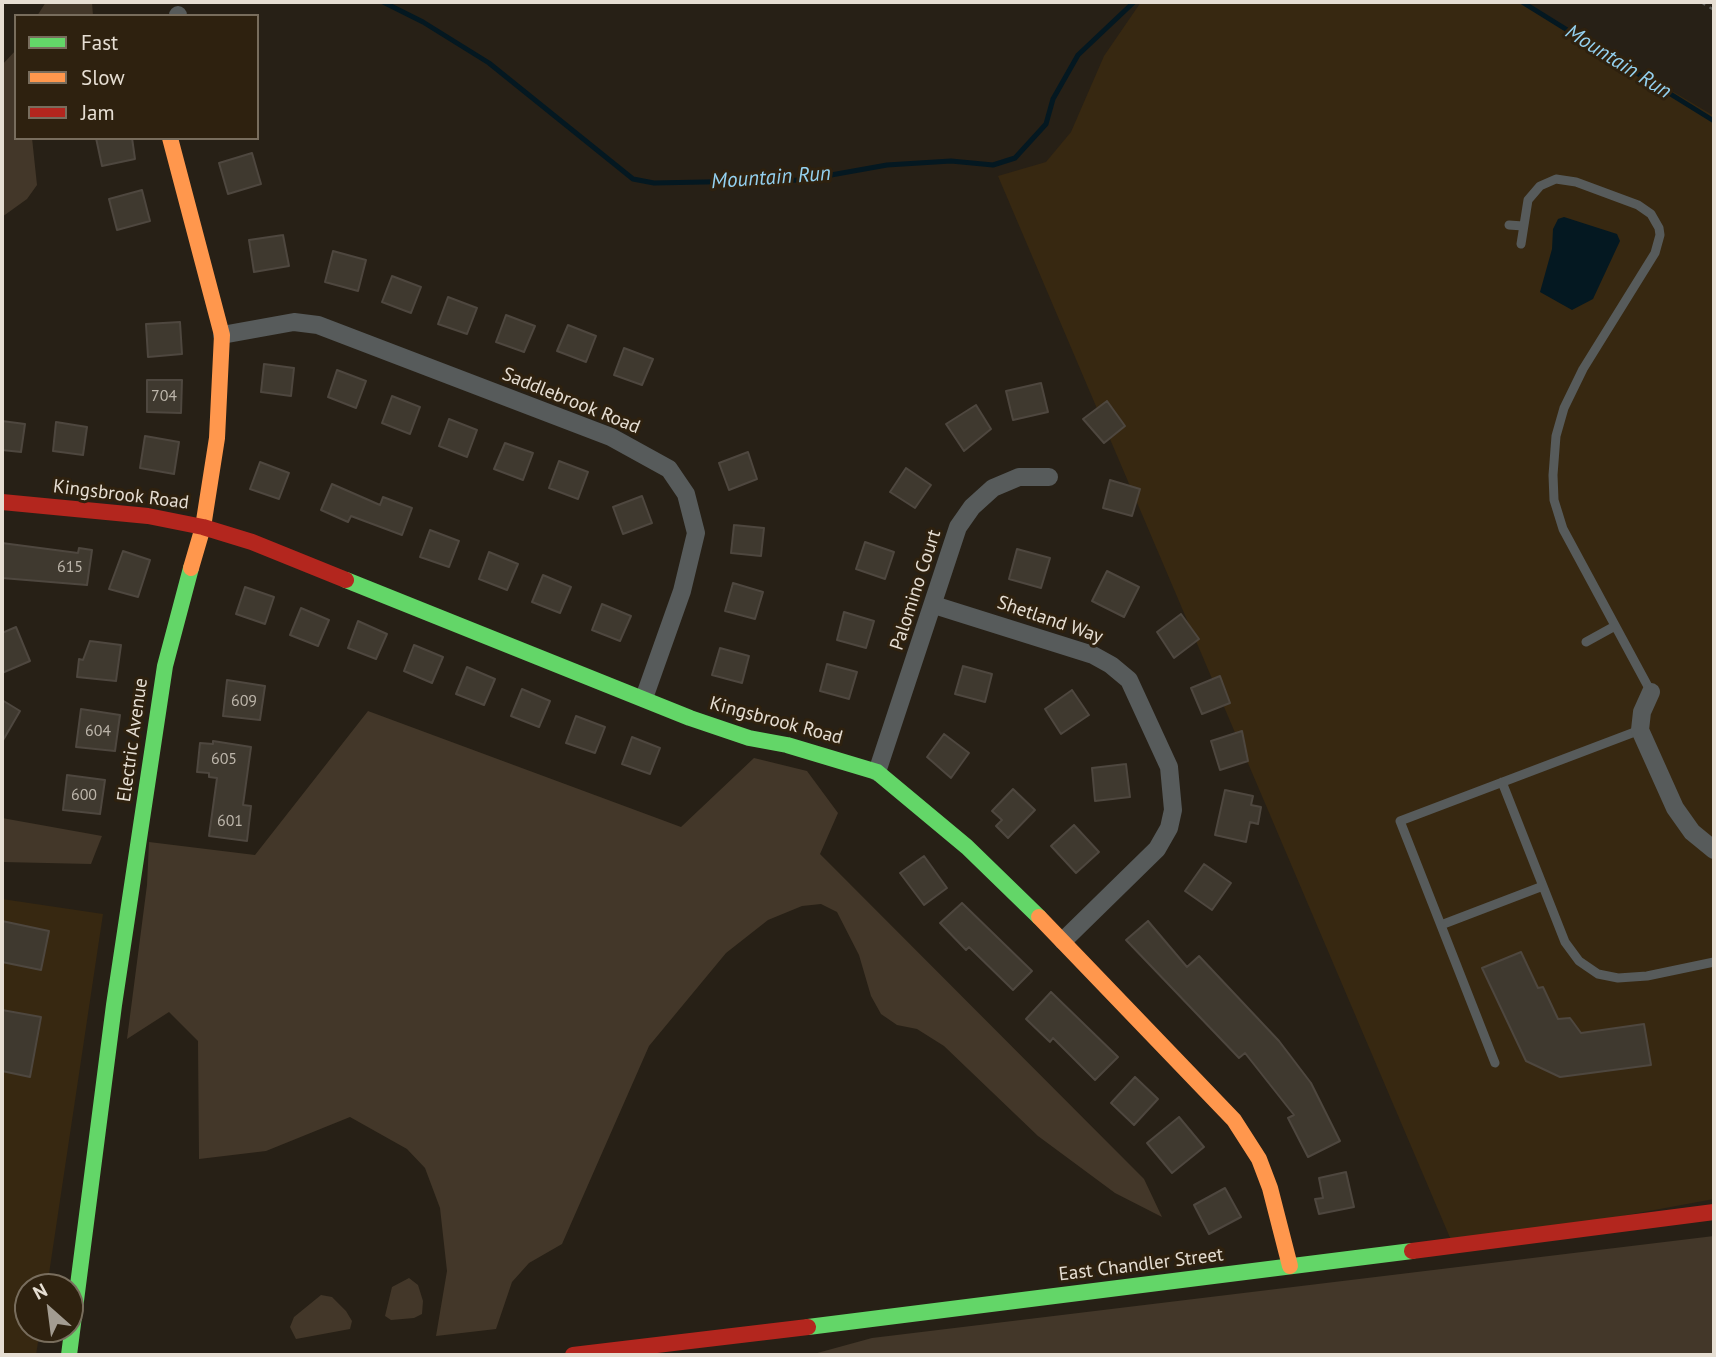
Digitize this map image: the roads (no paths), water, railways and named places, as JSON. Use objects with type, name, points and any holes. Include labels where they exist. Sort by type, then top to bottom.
[{"type":"street","name":"Electric Avenue","points":[[69,1355],[114,1005],[165,666],[175,620],[203,527],[218,438],[222,335],[171,140]]},
{"type":"street","name":"Saddlebrook Road","points":[[222,335],[294,322],[318,325],[611,437],[669,469],[686,494],[696,533],[682,591],[644,698]]},
{"type":"street","name":"Palomino Court","points":[[877,772],[934,605],[954,537],[972,507],[993,488],[1019,477],[1049,477]]},
{"type":"street","name":"Kingsbrook Road","points":[[2,502],[148,516],[203,527],[252,542],[690,718],[749,738],[787,745],[877,772],[967,847],[1063,942],[1234,1121],[1259,1159],[1270,1188],[1290,1266]]},
{"type":"street","name":"Shetland Way","points":[[934,605],[1093,655],[1111,665],[1129,680],[1169,767],[1172,810],[1169,828],[1157,849],[1063,942]]},
{"type":"street","points":[[1651,692],[1642,712],[1640,730],[1675,808],[1692,832],[1714,850]]},
{"type":"street","name":"East Chandler Street","points":[[573,1355],[1714,1212]]},
{"type":"lane","points":[[1521,244],[1528,200],[1533,192],[1556,179],[1576,182],[1638,205],[1651,214],[1659,228],[1656,253],[1583,369],[1564,408],[1554,458],[1554,500],[1563,529],[1651,692]]},
{"type":"lane","points":[[1508,225],[1523,226]]},
{"type":"lane","points":[[1586,642],[1615,626]]},
{"type":"lane","points":[[1495,1063],[1400,821],[1640,730]]},
{"type":"lane","points":[[1502,782],[1569,948],[1579,961],[1598,974],[1618,978],[1647,976],[1714,962]]},
{"type":"lane","points":[[1441,925],[1543,886]]},
{"type":"water","points":[[1564,217],[1617,234],[1620,241],[1593,299],[1572,310],[1540,292],[1552,249],[1553,229],[1558,219]]},
{"type":"waterway","name":"Mountain Run","points":[[383,2],[423,22],[489,63],[633,179],[654,183],[803,180],[887,165],[951,161],[993,165],[1015,158],[1046,124],[1053,99],[1078,55],[1134,2]]},
{"type":"waterway","name":"Mountain Run","points":[[1522,2],[1714,121]]}]
